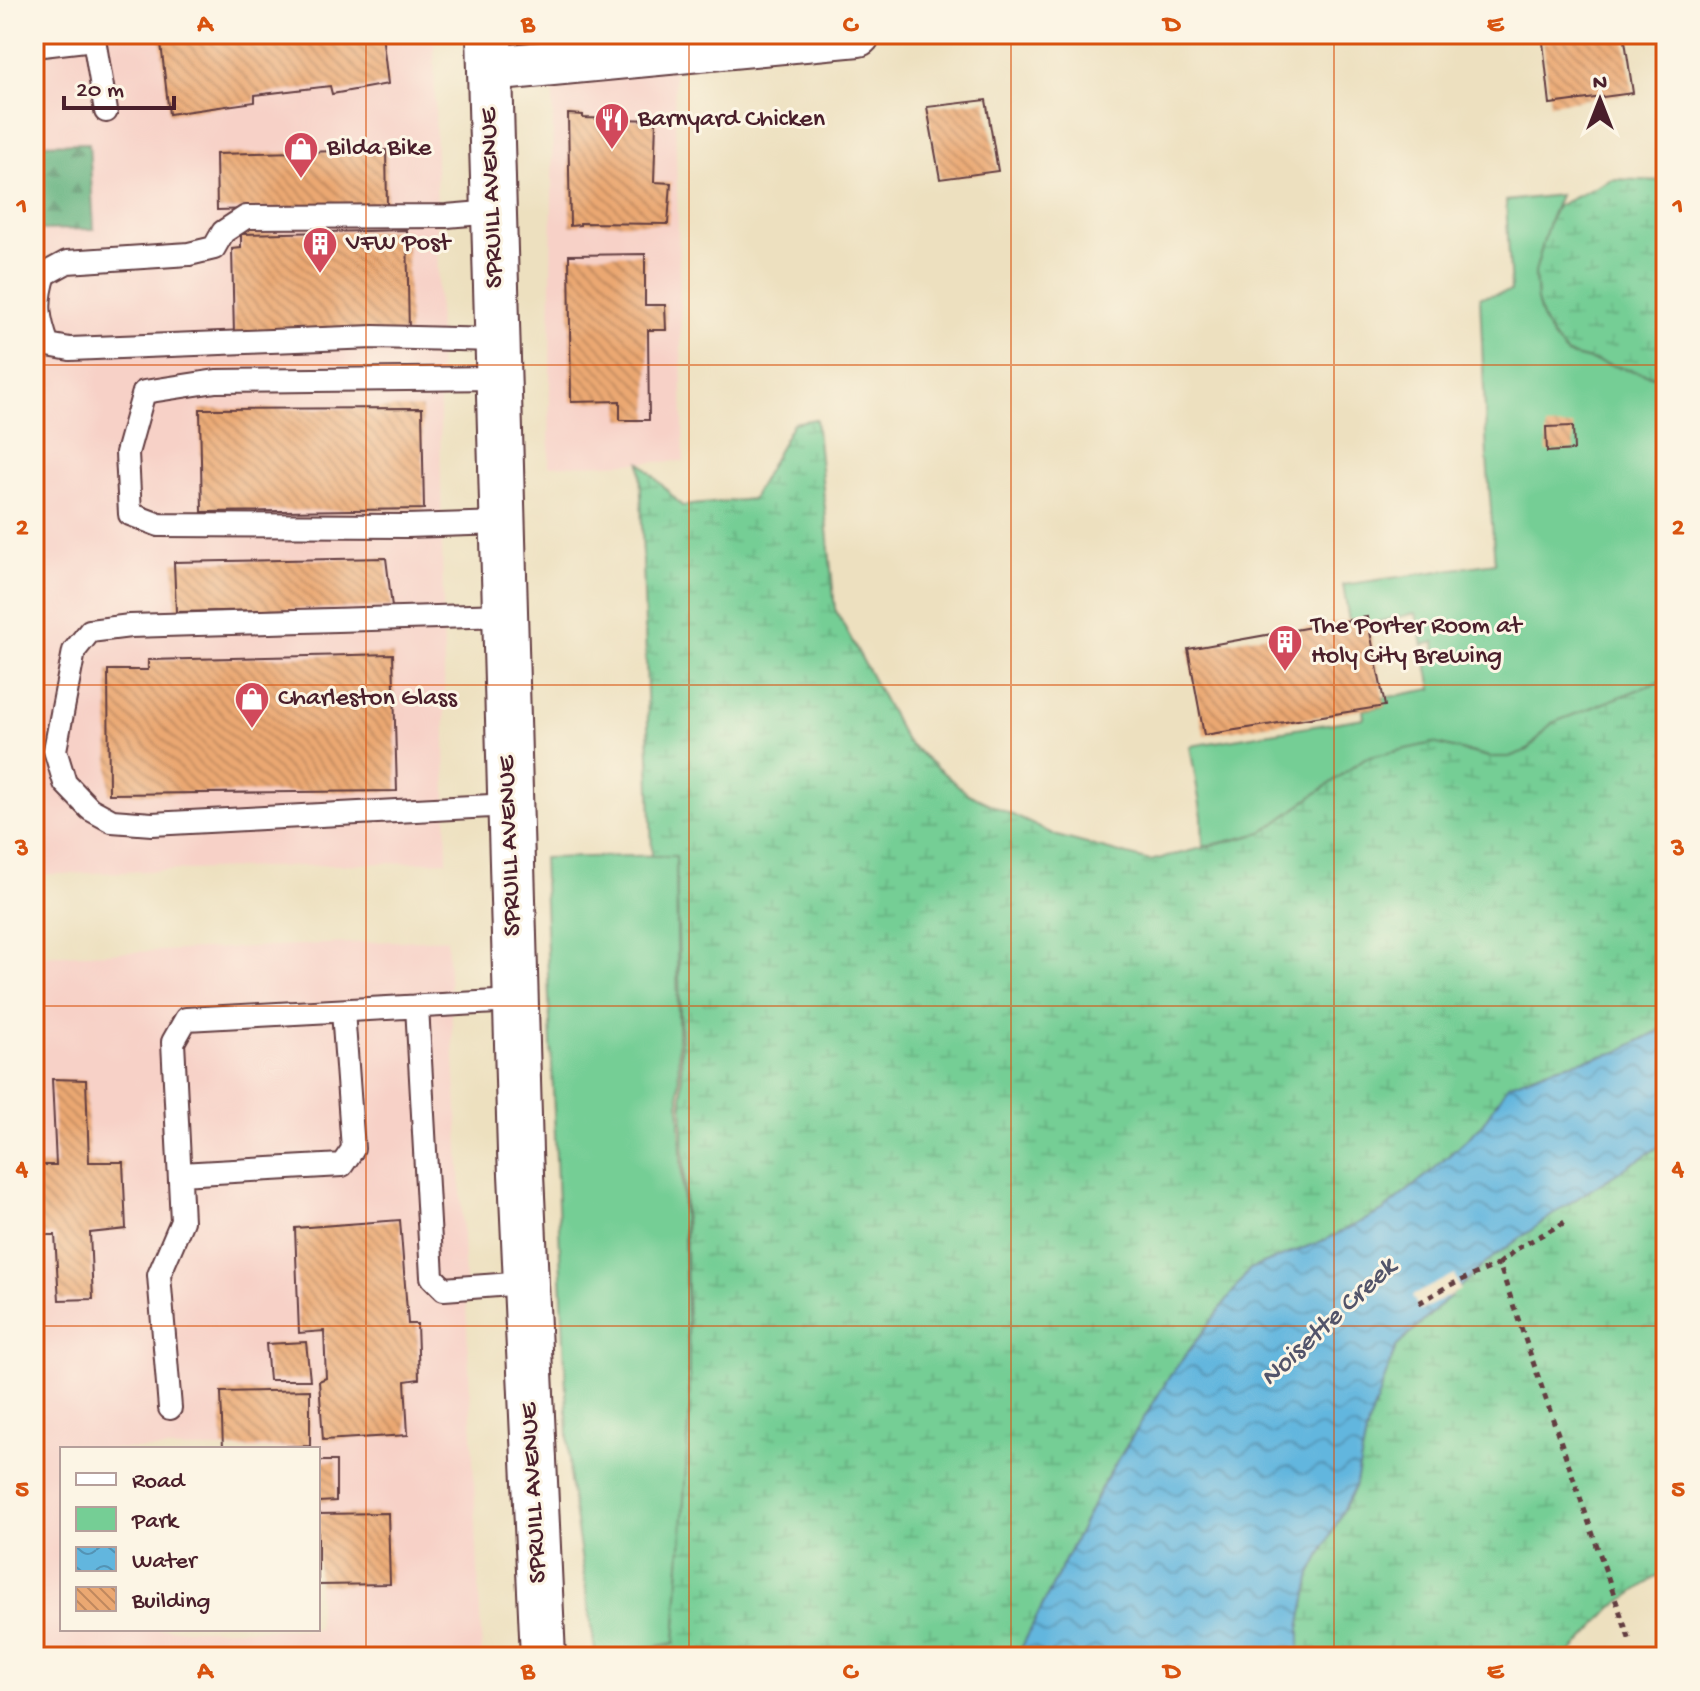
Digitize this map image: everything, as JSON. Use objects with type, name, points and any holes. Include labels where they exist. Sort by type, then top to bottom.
[{"type":"street","points":[[489,52],[858,34]]},
{"type":"street","name":"SPRUILL AVENUE","points":[[489,52],[515,1001],[543,1657]]},
{"type":"lane","points":[[34,46],[94,36],[106,111]]},
{"type":"lane","points":[[494,212],[246,217],[223,232],[214,248],[189,254],[67,262],[45,274],[40,290],[38,318],[48,345],[70,349],[374,337],[498,359]]},
{"type":"lane","points":[[498,359],[216,381],[144,392],[127,453],[130,514],[159,525],[407,526],[502,523]]},
{"type":"lane","points":[[505,615],[130,626],[90,631],[74,651],[55,750],[65,783],[90,809],[112,821],[152,824],[510,805]]},
{"type":"lane","points":[[170,1408],[159,1275],[182,1221],[173,1042],[186,1019],[515,1001]]},
{"type":"lane","points":[[417,1006],[432,1277],[444,1289],[525,1283]]},
{"type":"lane","points":[[180,1174],[342,1165],[353,1149],[343,1011]]},
{"type":"path","points":[[1419,1303],[1450,1285],[1499,1264],[1515,1250],[1565,1222]]},
{"type":"path","points":[[1499,1264],[1631,1644]]},
{"type":"shaded area","points":[[34,34],[434,34],[447,861],[34,875],[34,230],[94,229],[89,144],[34,144]]},
{"type":"shaded area","points":[[551,34],[673,34],[684,461],[549,466]]},
{"type":"shaded area","points":[[447,939],[482,1657],[34,1657],[34,956]]},
{"type":"green space","points":[[89,143],[94,229],[34,230],[34,144]]},
{"type":"green space","points":[[1612,179],[1666,181],[1666,379],[1567,354],[1543,321],[1537,300],[1535,272],[1549,222],[1557,206]]},
{"type":"green space","points":[[1560,195],[1535,273],[1537,300],[1543,321],[1567,354],[1666,379],[1666,679],[1552,723],[1528,751],[1509,757],[1489,757],[1467,751],[1365,758],[1262,833],[1203,847],[1202,816],[1190,746],[1364,718],[1363,710],[1384,706],[1383,698],[1432,689],[1426,658],[1436,654],[1435,642],[1423,645],[1416,613],[1368,624],[1349,621],[1343,585],[1495,563],[1480,297],[1511,291],[1506,201]]},
{"type":"green space","points":[[816,419],[835,609],[906,741],[968,794],[1057,836],[1150,861],[1262,833],[1365,758],[1433,743],[1489,757],[1509,757],[1528,750],[1552,723],[1666,679],[1666,1027],[1618,1052],[1552,1068],[1508,1085],[1481,1126],[1383,1211],[1327,1239],[1250,1269],[1170,1376],[1103,1484],[1017,1657],[603,1657],[675,1643],[690,1406],[676,856],[652,856],[640,462],[682,506],[752,499],[793,423]]},
{"type":"green space","points":[[676,855],[679,1095],[690,1406],[675,1643],[596,1657],[570,1482],[543,858]]},
{"type":"green space","points":[[1666,1142],[1666,1570],[1612,1608],[1567,1657],[1300,1657],[1300,1628],[1311,1574],[1355,1487],[1368,1425],[1396,1347],[1485,1263],[1565,1206]]},
{"type":"water","name":"Noisette Creek","points":[[1666,1027],[1666,1142],[1565,1206],[1485,1263],[1396,1347],[1368,1425],[1355,1487],[1311,1574],[1300,1628],[1300,1657],[1017,1657],[1103,1484],[1170,1376],[1250,1269],[1327,1239],[1383,1211],[1481,1126],[1508,1085],[1552,1068],[1618,1052]]},
{"type":"pier","points":[[1454,1274],[1460,1290],[1420,1311],[1412,1296]]},
{"type":"building","points":[[160,34],[382,34],[388,84],[332,94],[330,86],[255,95],[255,102],[169,114]]},
{"type":"building","points":[[1624,34],[1633,93],[1550,104],[1543,42]]},
{"type":"building","points":[[986,100],[998,171],[940,179],[927,107]]},
{"type":"building","name":"Barnyard Chicken","points":[[568,114],[583,115],[583,118],[656,120],[654,182],[671,183],[668,224],[580,223],[570,226]]},
{"type":"building","name":"Bilda Bike","points":[[386,150],[387,206],[217,210],[216,154]]},
{"type":"building","name":"VFW Post","points":[[407,230],[409,333],[234,335],[232,249],[241,248],[241,234]]},
{"type":"building","points":[[645,254],[645,305],[665,305],[666,330],[648,330],[649,420],[620,420],[620,401],[571,402],[569,255]]},
{"type":"building","points":[[422,408],[424,509],[202,512],[200,409]]},
{"type":"building","points":[[1573,426],[1574,450],[1547,452],[1546,427]]},
{"type":"building","points":[[386,558],[392,607],[176,612],[174,562]]},
{"type":"building","name":"The Porter Room at Holy City Brewing","points":[[1367,617],[1385,706],[1204,735],[1188,649]]},
{"type":"building","name":"Charleston Glass","points":[[393,654],[397,791],[109,794],[108,670],[148,670],[148,660]]},
{"type":"building","points":[[52,1079],[86,1080],[89,1162],[123,1162],[126,1229],[90,1233],[93,1299],[59,1300],[55,1235],[34,1235],[34,1165],[56,1165]]},
{"type":"building","points":[[400,1220],[408,1324],[417,1324],[419,1379],[405,1381],[408,1435],[323,1440],[319,1381],[326,1378],[324,1331],[299,1333],[295,1228]]},
{"type":"building","points":[[306,1342],[310,1380],[269,1380],[266,1344]]},
{"type":"building","points":[[310,1390],[310,1446],[223,1447],[221,1392]]},
{"type":"building","points":[[320,1461],[336,1461],[336,1501],[320,1502]]},
{"type":"building","points":[[388,1513],[390,1584],[320,1585],[320,1514]]},
{"type":"place","name":"Barnyard Chicken","points":[[612,151]]},
{"type":"place","name":"Bilda Bike","points":[[301,180]]},
{"type":"place","name":"VFW Post","points":[[320,275]]},
{"type":"place","name":"The Porter Room at Holy City Brewing","points":[[1285,673]]},
{"type":"place","name":"Charleston Glass","points":[[252,730]]}]
